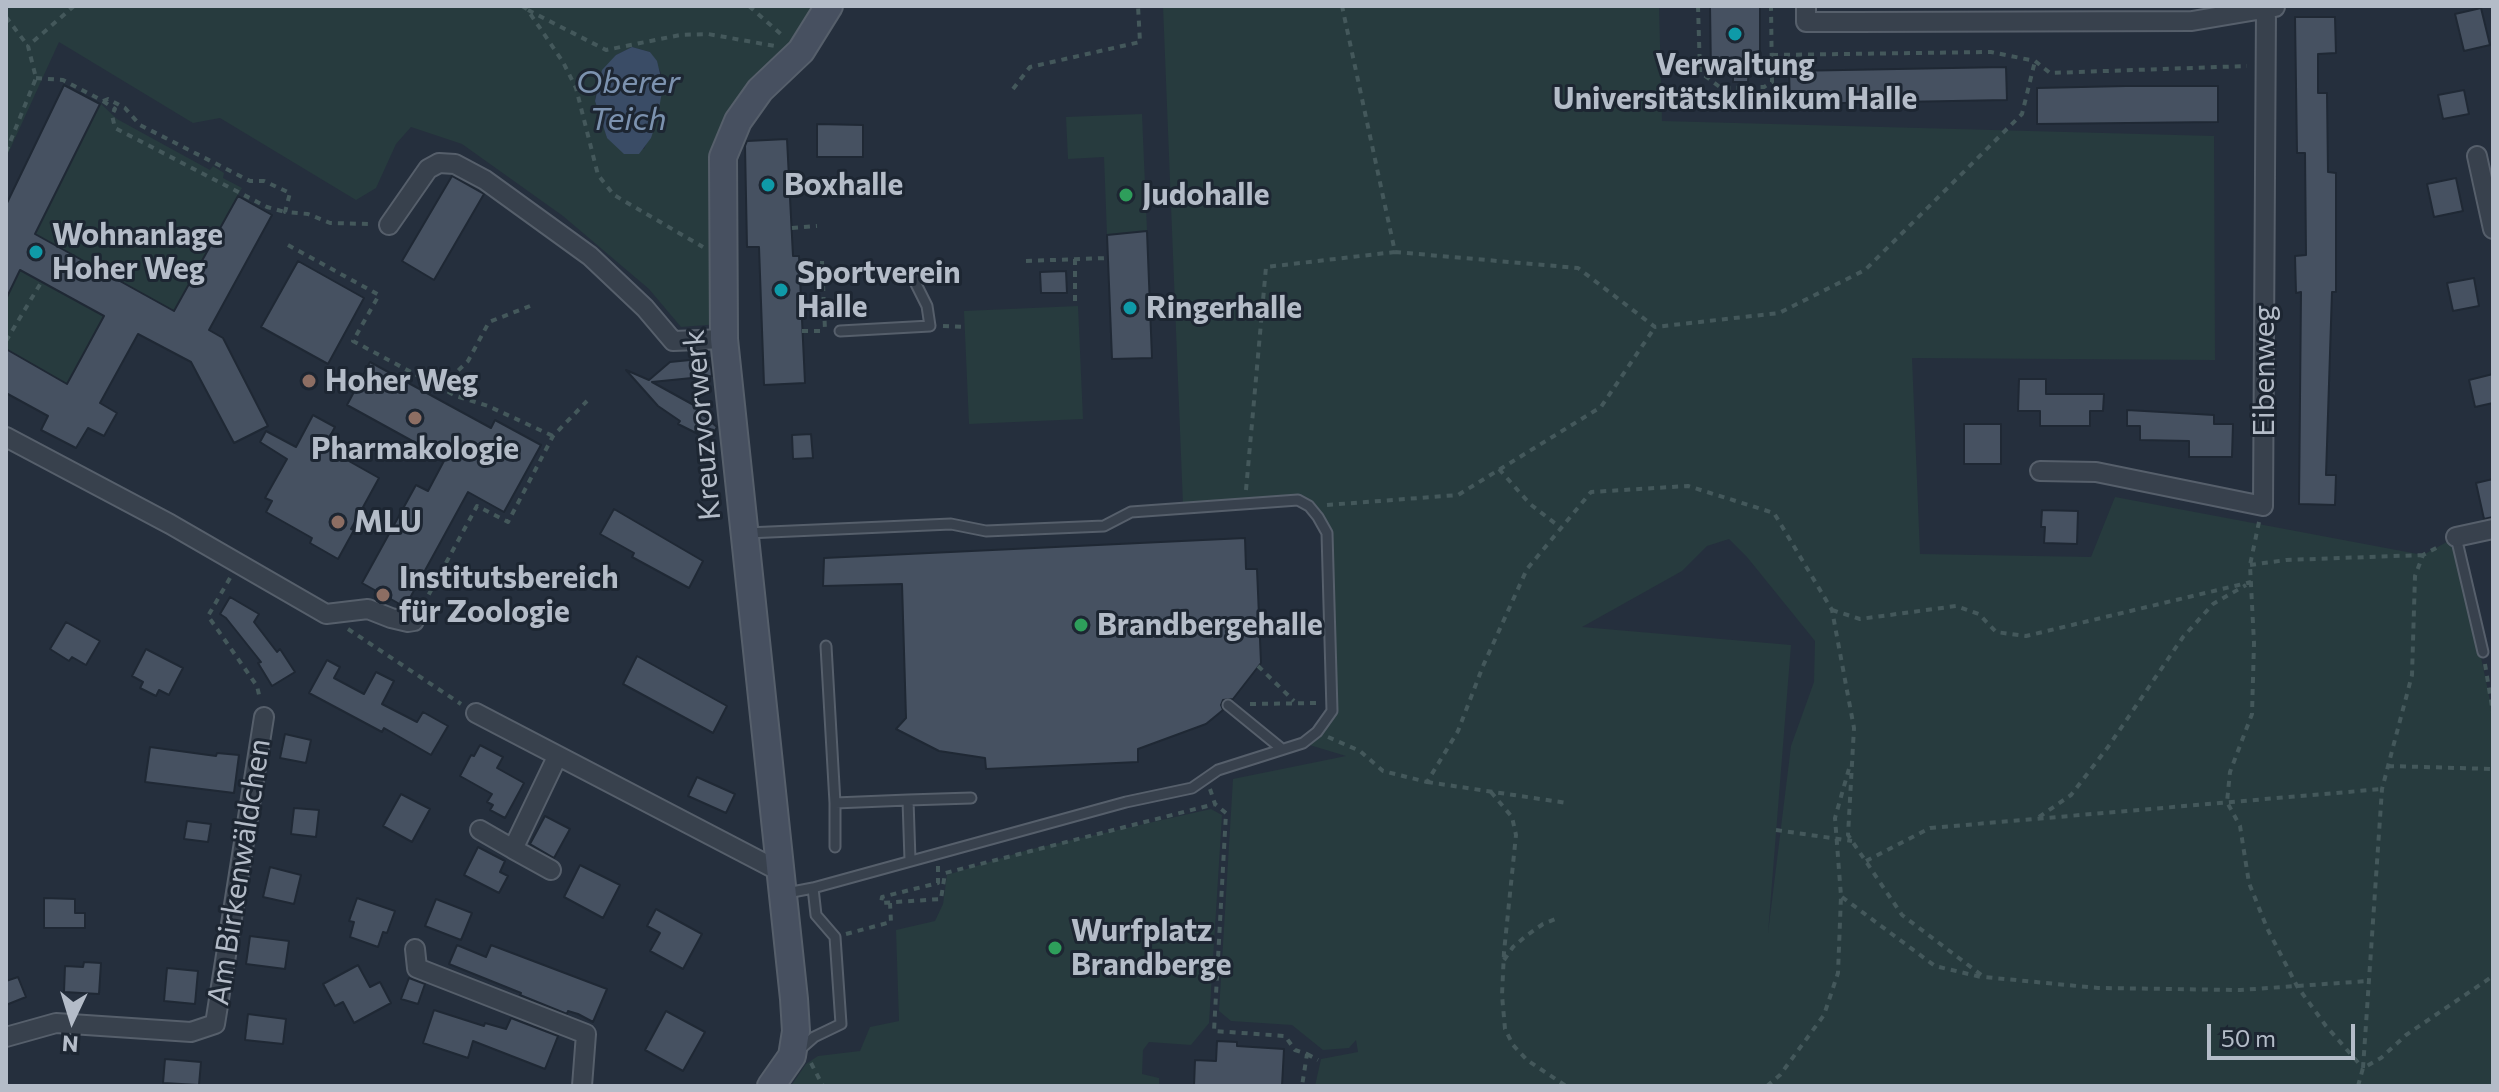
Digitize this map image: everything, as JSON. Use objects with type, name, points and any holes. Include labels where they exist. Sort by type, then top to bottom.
[{"type":"street","name":"Kreuzvorwerk","points":[[792,1056],[796,1031],[794,999],[724,339],[723,157],[738,121],[760,90],[795,57],[829,6]]},
{"type":"street","points":[[1806,6],[1806,22],[1856,14],[2192,21],[2272,8]]},
{"type":"street","name":"Eibenweg","points":[[2263,506],[2265,65],[2272,8]]},
{"type":"street","points":[[2477,156],[2493,229]]},
{"type":"street","points":[[389,225],[428,169],[439,163],[455,164],[485,180],[590,256],[645,308],[673,341],[724,339]]},
{"type":"street","points":[[6,437],[170,524],[326,614],[368,609],[391,618],[414,621]]},
{"type":"street","points":[[2040,471],[2096,472],[2263,506]]},
{"type":"street","points":[[2456,537],[2493,529]]},
{"type":"street","points":[[476,713],[782,883]]},
{"type":"street","name":"Am Birkenwäldchen","points":[[6,1037],[56,1023],[191,1032],[215,1024],[264,717]]},
{"type":"street","points":[[513,849],[557,757]]},
{"type":"street","points":[[480,830],[551,870]]},
{"type":"street","points":[[415,949],[417,968],[586,1034],[582,1086]]},
{"type":"street","points":[[771,1086],[792,1056]]},
{"type":"lane","points":[[840,331],[930,326],[927,306],[913,278]]},
{"type":"lane","points":[[744,533],[951,524],[986,531],[1104,526],[1131,512],[1298,500],[1309,506],[1327,533],[1332,711],[1317,732],[1303,743],[1218,770],[1192,788],[1126,802],[813,888],[782,883]]},
{"type":"lane","points":[[2456,537],[2483,652]]},
{"type":"lane","points":[[826,646],[835,847]]},
{"type":"lane","points":[[1228,705],[1282,749]]},
{"type":"lane","points":[[835,803],[971,798]]},
{"type":"lane","points":[[908,800],[910,860]]},
{"type":"lane","points":[[792,1056],[814,1037],[841,1024],[835,937],[816,915],[813,888]]},
{"type":"path","points":[[28,46],[74,6]]},
{"type":"path","points":[[365,6],[386,6]]},
{"type":"path","points":[[749,6],[795,57]]},
{"type":"path","points":[[1013,89],[1030,67],[1140,42],[1138,6]]},
{"type":"path","points":[[1342,6],[1395,252]]},
{"type":"path","points":[[1698,6],[1700,72],[1721,88],[1764,87],[1772,82],[1771,6]]},
{"type":"path","points":[[524,8],[606,50],[680,35],[708,34],[795,57]]},
{"type":"path","points":[[524,8],[563,62],[576,88],[598,175],[614,195],[722,258]]},
{"type":"path","points":[[6,17],[28,46],[36,78],[6,152]]},
{"type":"path","points":[[1772,55],[1991,52],[2035,61],[2050,73],[2265,65]]},
{"type":"path","points":[[1245,504],[1266,267],[1395,252],[1578,268],[1655,327],[1779,313],[1865,270],[2022,114],[2035,61]]},
{"type":"path","points":[[36,78],[63,80],[103,101],[115,109],[112,115],[115,128],[267,207],[308,214],[330,223],[389,225]]},
{"type":"path","points":[[103,101],[108,99],[125,108],[140,125],[250,181],[264,181],[290,193],[285,212]]},
{"type":"path","points":[[792,228],[817,226]]},
{"type":"path","points":[[288,245],[379,295],[353,341],[441,388],[553,436]]},
{"type":"path","points":[[1026,261],[1108,258]]},
{"type":"path","points":[[1075,259],[1075,306]]},
{"type":"path","points":[[822,261],[825,331]]},
{"type":"path","points":[[6,341],[42,281]]},
{"type":"path","points":[[441,388],[468,361],[489,322],[530,306]]},
{"type":"path","points":[[930,326],[964,327]]},
{"type":"path","points":[[1309,506],[1458,495],[1601,407],[1655,327]]},
{"type":"path","points":[[802,331],[840,331]]},
{"type":"path","points":[[414,621],[477,506],[508,522],[553,436],[587,401]]},
{"type":"path","points":[[1499,469],[1530,504],[1561,529]]},
{"type":"path","points":[[1427,782],[1458,731],[1483,666],[1527,569],[1591,492],[1688,486],[1774,513],[1832,610],[1854,728],[1848,835],[1902,915],[1984,977]]},
{"type":"path","points":[[2263,506],[2250,565],[2254,643],[2252,714],[2230,772],[2227,802],[2240,826],[2249,883],[2267,928],[2297,986],[2326,1026],[2363,1068]]},
{"type":"path","points":[[2250,565],[2286,560],[2423,555],[2456,537]]},
{"type":"path","points":[[2358,1086],[2363,1068],[2382,789],[2412,675],[2415,576],[2423,555]]},
{"type":"path","name":"Am Birkenwäldchen","points":[[230,578],[208,616],[257,686],[264,717]]},
{"type":"path","points":[[1832,610],[1868,619],[1956,606],[1979,614],[1996,632],[2026,636],[2251,582]]},
{"type":"path","points":[[2036,819],[2071,795],[2108,747],[2183,637],[2213,604],[2251,582]]},
{"type":"path","points":[[326,614],[476,713]]},
{"type":"path","points":[[2483,652],[2493,713]]},
{"type":"path","points":[[1258,666],[1295,702]]},
{"type":"path","points":[[1228,705],[1332,703]]},
{"type":"path","points":[[1347,746],[1360,751],[1383,771],[1427,782],[1567,803]]},
{"type":"path","points":[[1767,1086],[1780,1075],[1824,1015],[1838,973],[1841,896],[1835,818],[1853,755]]},
{"type":"path","points":[[2388,766],[2493,769]]},
{"type":"path","points":[[1866,862],[1930,828],[2382,789]]},
{"type":"path","points":[[1491,792],[1512,817],[1516,835],[1504,962],[1505,1029],[1513,1045],[1527,1060],[1566,1086]]},
{"type":"path","points":[[938,854],[938,883],[882,897],[881,903],[941,899],[945,873],[1215,804],[1226,813],[1214,1031],[1285,1036],[1295,1050],[1318,1060]]},
{"type":"path","points":[[1776,830],[1852,841]]},
{"type":"path","points":[[1841,896],[1935,966],[1984,977],[2098,988],[2240,990],[2368,981]]},
{"type":"path","points":[[835,937],[891,922],[890,903]]},
{"type":"path","points":[[1504,962],[1513,947],[1526,936],[1558,918]]},
{"type":"path","points":[[2363,1068],[2493,976]]},
{"type":"path","points":[[1302,1086],[1307,1054]]},
{"type":"green space","points":[[6,6],[823,6],[732,114],[720,324],[681,327],[649,289],[563,216],[462,144],[411,127],[396,144],[376,188],[356,200],[220,118],[193,123],[59,42],[6,158]],"holes":[[[632,47],[650,52],[661,73],[657,120],[644,149],[607,138],[595,101],[597,85],[616,55]]]},
{"type":"green space","points":[[1163,6],[1659,6],[1662,121],[2214,136],[2215,360],[1912,358],[1920,554],[2091,557],[2115,497],[2423,555],[2456,537],[2493,715],[2493,1086],[1315,1086],[1321,1059],[1358,1052],[1356,1040],[1349,1048],[1323,1050],[1292,1025],[1231,1021],[1219,1011],[1233,779],[1346,756],[1303,743],[1332,711],[1327,533],[1318,517],[1297,500],[1183,505]],"holes":[[[1729,539],[1815,641],[1814,682],[1791,746],[1768,933],[1791,645],[1582,627],[1682,571],[1707,546]]]},
{"type":"green space","points":[[100,103],[117,119],[210,170],[213,166],[224,173],[223,178],[242,188],[174,311],[35,234]]},
{"type":"green space","name":"Judohalle","points":[[1142,114],[1147,231],[1107,235],[1104,157],[1068,159],[1066,117]]},
{"type":"green space","points":[[20,269],[104,316],[67,384],[6,349],[6,299]]},
{"type":"green space","points":[[1078,306],[1083,419],[969,424],[964,311]]},
{"type":"green space","name":"Wurfplatz Brandberge","points":[[1211,809],[1222,815],[1209,1023],[1191,1045],[1149,1042],[1143,1050],[1142,1074],[1159,1078],[1159,1086],[791,1086],[806,1064],[818,1056],[860,1051],[870,1027],[899,1021],[896,930],[935,921],[943,904],[947,875],[1028,850]]},
{"type":"water","name":"Oberer Teich","points":[[632,47],[650,52],[657,61],[663,86],[651,138],[639,154],[624,154],[607,138],[595,101],[602,70],[616,55]]},
{"type":"building","name":"Verwaltung Universitätsklinikum Halle","points":[[1710,6],[1760,6],[1760,62],[1749,62],[1748,82],[1733,82],[1733,74],[1711,73]]},
{"type":"building","points":[[2481,8],[2490,45],[2464,51],[2455,14]]},
{"type":"building","points":[[2295,17],[2335,17],[2336,53],[2318,54],[2318,93],[2327,93],[2328,172],[2336,173],[2336,292],[2332,292],[2326,475],[2336,475],[2335,505],[2299,504],[2301,292],[2296,293],[2295,256],[2306,255],[2305,153],[2297,153]]},
{"type":"building","points":[[2006,67],[2007,100],[1790,104],[1789,71]]},
{"type":"building","name":"Wohnanlage Hoher Weg","points":[[64,85],[100,104],[35,234],[174,311],[238,196],[272,215],[209,330],[223,338],[268,426],[234,443],[191,362],[138,334],[100,403],[117,413],[104,436],[88,428],[76,448],[41,430],[48,416],[6,393],[6,349],[67,384],[104,316],[20,270],[6,299],[6,205]]},
{"type":"building","points":[[2218,86],[2218,122],[2037,124],[2037,88]]},
{"type":"building","points":[[2464,90],[2469,114],[2443,119],[2438,95]]},
{"type":"building","points":[[817,124],[863,125],[863,157],[817,157]]},
{"type":"building","points":[[787,139],[793,256],[799,256],[805,383],[764,385],[759,247],[747,247],[745,146],[747,141]]},
{"type":"building","points":[[452,176],[484,194],[434,280],[402,261]]},
{"type":"building","points":[[2456,178],[2463,211],[2434,217],[2427,184]]},
{"type":"building","name":"Ringerhalle","points":[[1147,231],[1152,358],[1112,359],[1107,235]]},
{"type":"building","points":[[298,261],[364,298],[328,364],[261,327]]},
{"type":"building","points":[[1066,271],[1067,293],[1041,293],[1040,272]]},
{"type":"building","points":[[2474,278],[2479,306],[2453,311],[2447,283]]},
{"type":"building","points":[[710,358],[712,376],[652,382],[699,408],[697,412],[712,420],[717,427],[710,440],[678,424],[680,421],[658,406],[626,370],[649,380],[670,362]]},
{"type":"building","name":"MLU","points":[[370,362],[491,428],[495,420],[541,445],[504,512],[468,492],[405,607],[362,583],[416,485],[428,491],[445,459],[347,405]]},
{"type":"building","points":[[2493,374],[2493,403],[2475,407],[2469,380]]},
{"type":"building","points":[[2019,379],[2046,379],[2046,394],[2104,394],[2103,411],[2090,411],[2090,426],[2040,426],[2040,411],[2018,411]]},
{"type":"building","points":[[2127,410],[2214,415],[2214,424],[2233,424],[2232,457],[2189,457],[2189,441],[2140,440],[2140,426],[2127,426]]},
{"type":"building","points":[[313,415],[335,427],[324,447],[379,478],[338,559],[310,543],[312,538],[266,512],[272,501],[265,498],[287,459],[260,442],[266,431],[296,447]]},
{"type":"building","points":[[1964,424],[2001,424],[2001,464],[1964,464]]},
{"type":"building","points":[[811,434],[813,458],[793,459],[792,435]]},
{"type":"building","points":[[2493,479],[2493,517],[2484,519],[2476,483]]},
{"type":"building","points":[[614,509],[703,561],[689,588],[632,557],[634,553],[600,534]]},
{"type":"building","points":[[2042,510],[2078,511],[2077,544],[2044,543]]},
{"type":"building","name":"Brandbergehalle","points":[[1245,538],[1246,569],[1257,569],[1261,663],[1233,699],[1223,700],[1223,710],[1206,724],[1138,749],[1138,762],[986,769],[985,758],[939,751],[896,729],[906,718],[902,584],[823,586],[824,558]]},
{"type":"building","points":[[230,597],[259,614],[254,622],[277,652],[280,649],[295,672],[272,686],[258,663],[261,662],[220,614]]},
{"type":"building","points":[[66,622],[100,641],[86,665],[72,657],[69,661],[50,649]]},
{"type":"building","points":[[146,649],[183,668],[169,695],[159,690],[156,696],[140,688],[143,682],[132,676]]},
{"type":"building","points":[[637,656],[727,706],[713,733],[623,684]]},
{"type":"building","points":[[327,660],[340,667],[334,678],[364,694],[376,672],[394,681],[382,704],[417,722],[423,712],[448,726],[431,755],[384,728],[382,732],[309,693]]},
{"type":"building","points":[[285,734],[311,740],[306,763],[280,758]]},
{"type":"building","points":[[480,745],[503,757],[497,768],[524,783],[505,818],[490,810],[493,805],[487,802],[492,794],[460,776]]},
{"type":"building","points":[[150,747],[216,756],[217,753],[239,755],[234,793],[145,782]]},
{"type":"building","points":[[697,777],[735,794],[726,813],[688,796]]},
{"type":"building","points":[[401,794],[430,809],[412,842],[383,826]]},
{"type":"building","points":[[294,808],[319,810],[316,837],[291,834]]},
{"type":"building","points":[[545,816],[570,829],[554,858],[530,844]]},
{"type":"building","points":[[187,821],[211,824],[208,842],[184,839]]},
{"type":"building","points":[[478,847],[505,861],[500,872],[508,876],[499,893],[464,875]]},
{"type":"building","points":[[580,865],[620,885],[603,918],[564,897]]},
{"type":"building","points":[[270,867],[301,875],[294,904],[263,897]]},
{"type":"building","points":[[44,898],[75,899],[75,913],[85,913],[85,928],[44,928]]},
{"type":"building","points":[[357,898],[395,911],[378,947],[350,937],[354,922],[349,921]]},
{"type":"building","points":[[436,899],[472,913],[461,940],[425,926]]},
{"type":"building","points":[[656,909],[702,934],[683,969],[650,951],[660,933],[647,926]]},
{"type":"building","points":[[250,936],[289,941],[285,969],[246,964]]},
{"type":"building","points":[[457,945],[486,957],[491,945],[607,989],[593,1022],[449,964]]},
{"type":"building","points":[[84,962],[101,963],[99,994],[64,992],[65,966],[83,967]]},
{"type":"building","points":[[358,965],[370,987],[380,982],[391,1003],[354,1023],[343,1002],[335,1006],[323,984]]},
{"type":"building","points":[[167,968],[198,971],[195,1004],[164,1001]]},
{"type":"building","points":[[18,977],[26,997],[6,1005],[6,981]]},
{"type":"building","points":[[409,978],[425,984],[418,1004],[401,999]]},
{"type":"building","points":[[434,1010],[484,1026],[485,1023],[506,1029],[511,1018],[558,1036],[545,1069],[473,1041],[468,1058],[423,1043]]},
{"type":"building","points":[[666,1011],[705,1032],[683,1071],[645,1050]]},
{"type":"building","points":[[248,1014],[286,1019],[283,1044],[245,1040]]},
{"type":"building","points":[[1217,1041],[1237,1042],[1237,1046],[1284,1049],[1282,1086],[1194,1086],[1195,1060],[1216,1061]]},
{"type":"building","points":[[165,1059],[201,1062],[199,1085],[163,1083]]},
{"type":"place","name":"Verwaltung Universitätsklinikum Halle","points":[[1735,34]]},
{"type":"place","name":"Boxhalle","points":[[768,185]]},
{"type":"place","name":"Judohalle","points":[[1126,195]]},
{"type":"place","name":"Wohnanlage Hoher Weg","points":[[36,252]]},
{"type":"place","name":"Sportverein Halle","points":[[781,290]]},
{"type":"place","name":"Ringerhalle","points":[[1130,308]]},
{"type":"place","name":"Hoher Weg","points":[[309,381]]},
{"type":"place","name":"Pharmakologie","points":[[415,418]]},
{"type":"place","name":"MLU","points":[[338,522]]},
{"type":"place","name":"Institutsbereich für Zoologie","points":[[383,595]]},
{"type":"place","name":"Brandbergehalle","points":[[1081,625]]},
{"type":"place","name":"Wurfplatz Brandberge","points":[[1055,948]]}]
